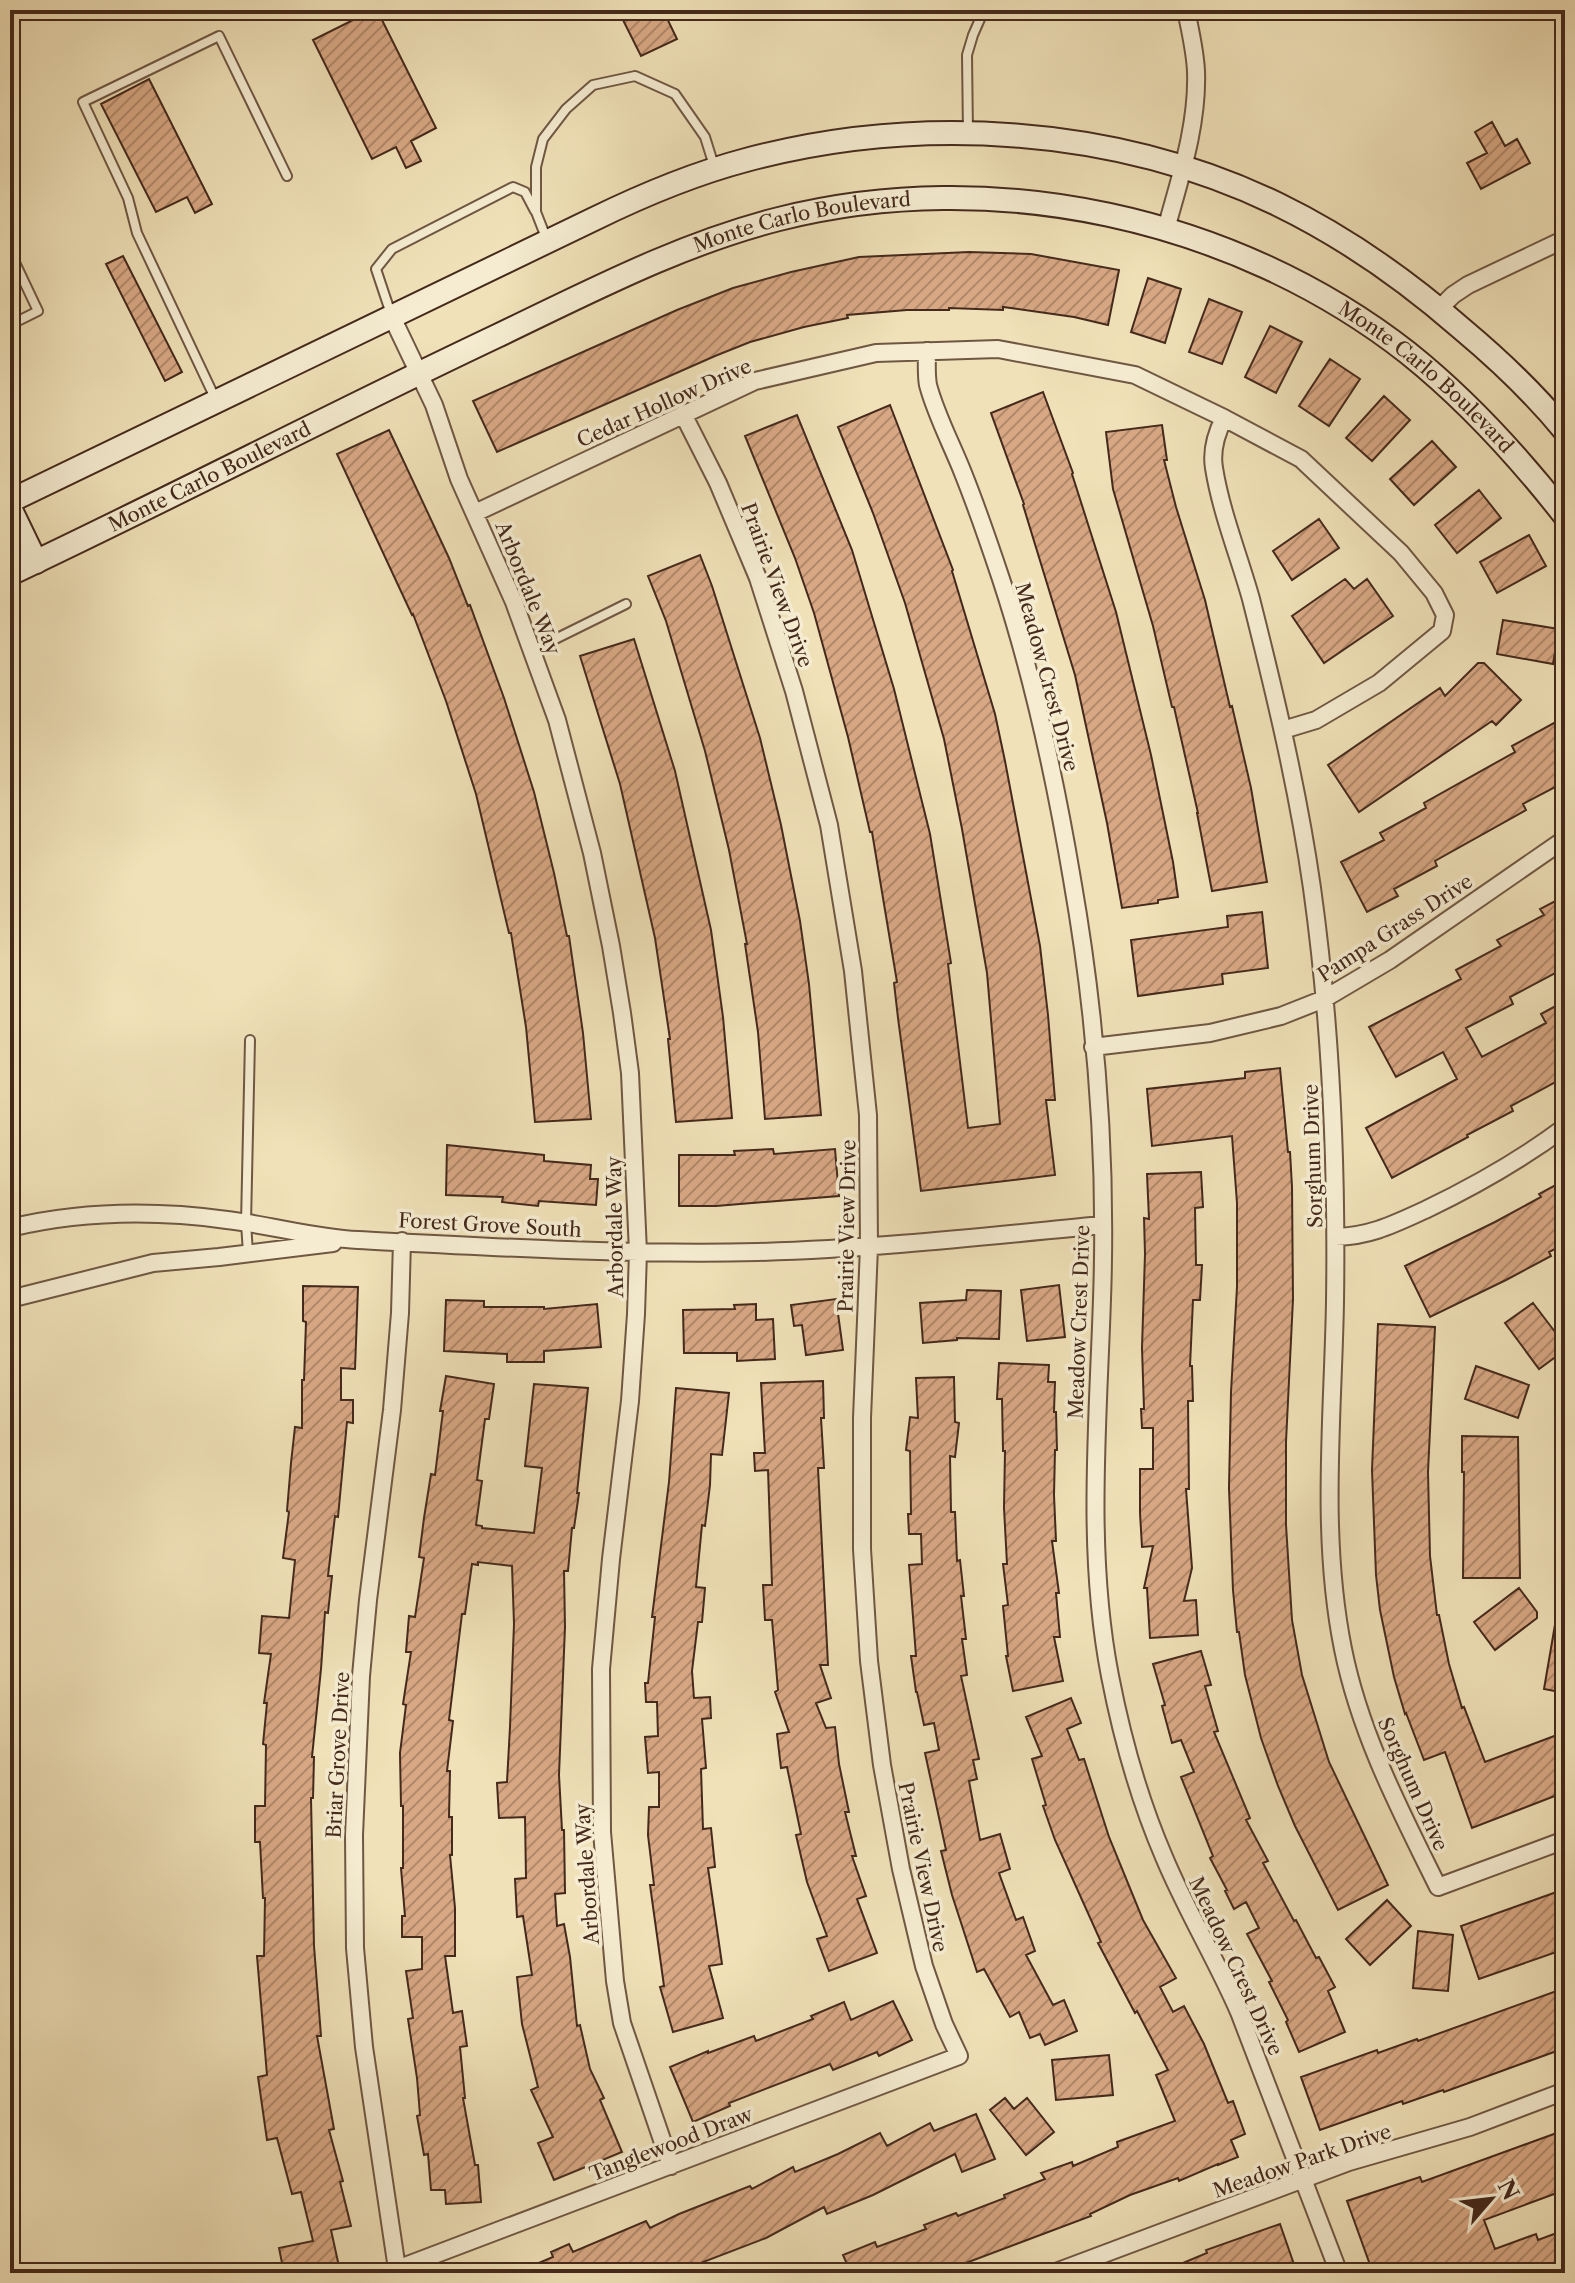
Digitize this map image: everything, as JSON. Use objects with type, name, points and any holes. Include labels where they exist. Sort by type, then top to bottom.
[{"type":"main road","points":[[10,501],[633,200],[716,169],[785,151],[915,134],[968,134],[1066,141],[1184,168],[1241,188],[1312,222],[1380,264],[1439,309],[1505,367],[1565,431]]},
{"type":"main road","name":"Monte Carlo Boulevard","points":[[10,574],[419,373],[659,260],[717,237],[810,212],[885,201],[986,199],[1093,212],[1166,229],[1283,276],[1345,311],[1404,350],[1436,376],[1491,428],[1565,516]]},
{"type":"main road","points":[[10,508],[36,562]]},
{"type":"street","points":[[1166,229],[1184,168],[1196,93],[1194,47],[1186,10]]},
{"type":"street","points":[[1439,309],[1468,285],[1565,239]]},
{"type":"street","name":"Arbordale Way","points":[[392,317],[440,419],[454,465],[533,650],[582,812],[611,946],[630,1073],[638,1252],[630,1401],[609,1571],[601,1669],[602,1832],[615,1981],[622,2023],[671,2166]]},
{"type":"street","name":"Cedar Hollow Drive","points":[[475,513],[755,381],[876,353],[998,349],[1135,375],[1301,459],[1401,553],[1434,593],[1445,615],[1442,631],[1379,683],[1316,720],[1283,730]]},
{"type":"street","name":"Meadow Crest Drive","points":[[927,351],[929,386],[1003,586],[1038,715],[1073,883],[1086,974],[1102,1225],[1096,1521],[1110,1675],[1126,1744],[1154,1832],[1173,1878],[1239,2012],[1339,2273]]},
{"type":"street","name":"Prairie View Drive","points":[[683,414],[718,483],[758,578],[794,691],[829,825],[853,971],[868,1115],[869,1247],[862,1418],[862,1549],[869,1661],[882,1765],[901,1869],[924,1966],[959,2056]]},
{"type":"street","name":"Sorghum Drive","points":[[1224,418],[1214,442],[1214,467],[1283,730],[1311,884],[1324,999],[1336,1237],[1330,1522],[1332,1566],[1343,1648],[1352,1688],[1381,1769],[1438,1887],[1565,1840]]},
{"type":"street","name":"Pampa Grass Drive","points":[[1093,1047],[1210,1033],[1281,1016],[1324,999],[1390,960],[1565,839]]},
{"type":"street","points":[[1336,1237],[1372,1233],[1459,1194],[1508,1167],[1565,1127]]},
{"type":"street","name":"Forest Grove South","points":[[10,1228],[43,1220],[96,1214],[152,1214],[246,1223],[354,1240],[638,1252],[758,1252],[869,1247],[1102,1225]]},
{"type":"street","name":"Forest Grove South","points":[[10,1299],[153,1263],[354,1240]]},
{"type":"street","name":"Briar Grove Drive","points":[[397,2269],[364,2047],[355,1948],[354,1835],[361,1676],[392,1410],[402,1241]]},
{"type":"street","name":"Tanglewood Draw","points":[[397,2269],[959,2056]]},
{"type":"street","name":"Meadow Park Drive","points":[[1053,2273],[1365,2157],[1470,2127],[1565,2091]]},
{"type":"lane","points":[[968,134],[967,55],[984,10]]},
{"type":"lane","points":[[217,403],[137,233],[128,198],[83,102],[219,36],[287,176]]},
{"type":"lane","points":[[536,212],[536,167],[543,139],[566,109],[593,85],[635,76],[675,94],[705,137],[716,169]]},
{"type":"lane","points":[[392,317],[376,269],[392,249],[513,187],[525,192],[548,241]]},
{"type":"lane","points":[[10,252],[38,311],[10,325]]},
{"type":"lane","points":[[533,650],[626,604]]},
{"type":"lane","points":[[248,1254],[250,1040]]},
{"type":"building","points":[[377,10],[436,128],[411,141],[421,161],[406,168],[396,147],[372,159],[313,40]]},
{"type":"building","points":[[618,10],[663,10],[677,39],[641,56]]},
{"type":"building","points":[[149,79],[212,204],[195,213],[187,197],[156,212],[101,104]]},
{"type":"building","points":[[1492,122],[1505,146],[1517,139],[1530,163],[1481,189],[1467,163],[1487,153],[1475,132]]},
{"type":"building","points":[[969,252],[1031,254],[1119,270],[1108,325],[1003,307],[1003,310],[949,308],[847,315],[848,318],[750,342],[497,452],[473,401],[733,288],[859,257]]},
{"type":"building","points":[[123,256],[182,372],[165,381],[106,264]]},
{"type":"building","points":[[1148,278],[1181,289],[1165,343],[1131,332]]},
{"type":"building","points":[[1209,299],[1242,312],[1222,364],[1189,352]]},
{"type":"building","points":[[1270,326],[1302,342],[1276,393],[1245,377]]},
{"type":"building","points":[[1330,359],[1360,379],[1329,426],[1299,406]]},
{"type":"building","points":[[1043,392],[1073,473],[1116,612],[1151,755],[1178,897],[1158,900],[1158,903],[1122,908],[1075,675],[1024,504],[991,413]]},
{"type":"building","points":[[1384,396],[1410,420],[1372,461],[1346,438]]},
{"type":"building","points":[[890,405],[953,570],[995,714],[1040,946],[1055,1100],[1046,1100],[1055,1175],[921,1191],[898,1018],[894,983],[897,982],[872,832],[814,613],[745,436],[797,415],[852,550],[894,689],[930,834],[951,963],[948,964],[968,1128],[1000,1124],[987,973],[944,739],[905,603],[838,427]]},
{"type":"building","points":[[1162,425],[1167,460],[1164,460],[1232,706],[1251,788],[1267,882],[1212,891],[1174,707],[1113,489],[1106,432]]},
{"type":"building","points":[[389,430],[470,605],[534,792],[569,936],[591,1119],[535,1122],[526,1027],[511,933],[476,794],[446,701],[413,614],[337,454]]},
{"type":"building","points":[[1432,441],[1456,467],[1414,505],[1390,479]]},
{"type":"building","points":[[1479,490],[1501,518],[1457,553],[1435,525]]},
{"type":"building","points":[[1319,519],[1339,548],[1292,580],[1273,551]]},
{"type":"building","points":[[1529,535],[1546,566],[1497,593],[1480,562]]},
{"type":"building","points":[[700,555],[760,738],[781,825],[809,984],[821,1115],[765,1119],[747,944],[729,850],[705,751],[666,621],[648,576]]},
{"type":"building","points":[[1345,579],[1354,589],[1367,579],[1393,616],[1324,663],[1292,616]]},
{"type":"building","points":[[1503,620],[1559,629],[1553,664],[1497,654]]},
{"type":"building","points":[[634,639],[675,771],[711,930],[732,1118],[676,1122],[670,1039],[655,938],[620,784],[580,656]]},
{"type":"building","points":[[1478,663],[1484,663],[1521,700],[1496,725],[1492,721],[1359,812],[1328,765],[1440,688],[1445,696]]},
{"type":"building","points":[[1565,717],[1565,782],[1523,804],[1526,810],[1435,861],[1437,866],[1394,889],[1398,896],[1367,912],[1341,862],[1384,840],[1380,833],[1426,808],[1424,803],[1515,752],[1512,746]]},
{"type":"building","points":[[1565,896],[1565,968],[1510,997],[1513,1004],[1466,1028],[1482,1057],[1546,1023],[1541,1014],[1565,1001],[1565,1077],[1511,1106],[1513,1111],[1392,1178],[1366,1128],[1457,1079],[1443,1052],[1396,1077],[1369,1027],[1461,979],[1456,970],[1501,946],[1497,940],[1544,915],[1540,909]]},
{"type":"building","points":[[1262,912],[1268,968],[1222,974],[1223,984],[1138,996],[1131,940],[1228,927],[1227,916]]},
{"type":"building","points":[[1280,1068],[1292,1187],[1293,1299],[1286,1442],[1286,1525],[1292,1620],[1302,1675],[1329,1762],[1388,1885],[1338,1910],[1278,1786],[1261,1738],[1237,1632],[1229,1488],[1237,1287],[1237,1203],[1232,1136],[1152,1146],[1147,1089],[1245,1078],[1245,1072]]},
{"type":"building","points":[[447,1145],[544,1155],[544,1161],[591,1165],[590,1179],[598,1179],[596,1205],[539,1201],[538,1206],[502,1202],[503,1197],[446,1195]]},
{"type":"building","points":[[773,1149],[774,1154],[835,1149],[839,1196],[679,1206],[679,1155],[735,1155],[734,1151]]},
{"type":"building","points":[[1201,1172],[1203,1207],[1195,1208],[1196,1265],[1202,1265],[1200,1300],[1193,1300],[1190,1366],[1193,1401],[1188,1401],[1189,1489],[1186,1489],[1192,1568],[1184,1601],[1196,1600],[1198,1635],[1150,1638],[1147,1588],[1144,1588],[1153,1546],[1142,1547],[1140,1513],[1140,1469],[1153,1469],[1153,1428],[1142,1428],[1141,1409],[1144,1409],[1144,1218],[1149,1219],[1147,1174]]},
{"type":"building","points":[[1565,1180],[1565,1244],[1549,1252],[1551,1256],[1430,1317],[1405,1266],[1495,1222]]},
{"type":"building","points":[[1059,1285],[1065,1337],[1027,1341],[1021,1290]]},
{"type":"building","points":[[303,1286],[358,1287],[355,1369],[341,1368],[341,1400],[353,1400],[353,1423],[347,1422],[338,1517],[335,1516],[328,1576],[332,1576],[328,1613],[325,1612],[312,1757],[314,1946],[321,2036],[317,2036],[334,2129],[329,2130],[351,2226],[331,2230],[340,2271],[331,2273],[284,2273],[279,2248],[313,2241],[301,2192],[292,2194],[277,2138],[267,2140],[258,2077],[267,2075],[257,1956],[264,1956],[265,1898],[260,1842],[255,1842],[255,1806],[265,1806],[266,1745],[263,1744],[267,1703],[264,1703],[271,1654],[259,1653],[262,1616],[289,1618],[295,1560],[283,1558],[295,1427],[302,1428],[306,1322],[303,1321]]},
{"type":"building","points":[[967,1290],[1001,1291],[999,1339],[957,1338],[923,1343],[920,1303],[966,1300]]},
{"type":"building","points":[[836,1299],[843,1350],[806,1355],[802,1325],[794,1326],[791,1305]]},
{"type":"building","points":[[446,1300],[484,1301],[484,1307],[544,1309],[597,1304],[601,1347],[544,1351],[544,1362],[507,1362],[507,1354],[444,1351]]},
{"type":"building","points":[[1533,1303],[1565,1345],[1565,1350],[1539,1369],[1505,1323]]},
{"type":"building","points":[[756,1304],[756,1320],[773,1319],[775,1359],[737,1361],[737,1353],[684,1353],[683,1310],[735,1309],[734,1305]]},
{"type":"building","points":[[1378,1324],[1435,1327],[1428,1472],[1430,1556],[1437,1615],[1449,1664],[1462,1708],[1485,1762],[1565,1732],[1565,1792],[1472,1828],[1445,1752],[1424,1760],[1394,1677],[1380,1610],[1372,1470]]},
{"type":"building","points":[[999,1363],[1049,1365],[1048,1382],[1055,1382],[1056,1541],[1052,1541],[1059,1593],[1056,1593],[1060,1637],[1054,1637],[1063,1681],[1013,1691],[1006,1656],[1003,1606],[1008,1605],[1003,1564],[1007,1564],[1005,1451],[1002,1399],[997,1399]]},
{"type":"building","points":[[1476,1366],[1529,1385],[1518,1418],[1465,1399]]},
{"type":"building","points":[[446,1376],[494,1384],[489,1419],[485,1419],[477,1480],[482,1481],[476,1525],[534,1533],[542,1468],[525,1466],[534,1384],[588,1388],[579,1493],[568,1571],[564,1571],[559,1775],[565,1893],[555,1894],[557,1926],[564,1924],[570,1957],[577,2026],[580,2025],[590,2069],[604,2098],[600,2100],[622,2152],[554,2180],[538,2143],[553,2137],[531,2090],[538,2087],[522,2024],[517,1977],[532,1975],[523,1916],[517,1917],[515,1879],[526,1878],[525,1817],[499,1818],[497,1783],[507,1782],[514,1624],[512,1566],[478,1562],[478,1565],[472,1564],[465,1614],[462,1614],[449,1720],[453,1721],[447,1771],[450,1771],[449,1817],[452,1817],[450,1855],[455,1956],[445,1956],[453,2013],[462,2011],[467,2046],[460,2047],[463,2098],[475,2165],[478,2165],[481,2202],[446,2204],[445,2190],[431,2190],[428,2154],[424,2155],[417,2116],[420,2115],[417,2078],[408,2019],[413,2018],[406,1971],[422,1969],[422,1937],[402,1937],[402,1916],[405,1916],[401,1868],[403,1806],[400,1753],[411,1652],[406,1652],[409,1616],[415,1617],[424,1558],[419,1557],[424,1518],[431,1474],[435,1475]]},
{"type":"building","points":[[954,1377],[955,1422],[959,1423],[955,1457],[950,1456],[951,1512],[955,1512],[957,1561],[960,1560],[964,1596],[961,1596],[966,1639],[962,1639],[967,1675],[961,1676],[979,1759],[973,1760],[977,1779],[969,1781],[980,1840],[1000,1834],[1010,1869],[999,1873],[1016,1920],[1023,1917],[1035,1951],[1026,1955],[1053,2005],[1064,2000],[1077,2031],[1045,2045],[1040,2034],[1030,2038],[1019,2012],[1010,2017],[984,1969],[977,1972],[941,1851],[946,1850],[925,1753],[939,1750],[934,1723],[924,1725],[911,1656],[916,1656],[909,1565],[922,1564],[921,1534],[909,1534],[908,1514],[911,1514],[910,1451],[906,1450],[910,1417],[918,1418],[916,1378]]},
{"type":"building","points":[[823,1381],[824,1418],[821,1418],[824,1468],[818,1468],[828,1665],[820,1665],[831,1698],[816,1703],[826,1728],[835,1727],[849,1812],[845,1812],[856,1856],[852,1856],[866,1896],[857,1899],[877,1953],[829,1971],[817,1939],[827,1936],[807,1882],[796,1835],[801,1834],[787,1767],[781,1768],[777,1734],[789,1732],[775,1692],[778,1690],[772,1620],[765,1620],[763,1585],[772,1585],[768,1470],[755,1471],[754,1453],[765,1453],[761,1383]]},
{"type":"building","points":[[676,1388],[729,1393],[722,1455],[711,1454],[710,1485],[705,1526],[702,1525],[696,1587],[705,1588],[692,1671],[694,1698],[710,1697],[711,1718],[702,1719],[706,1768],[701,1769],[703,1829],[711,1828],[715,1867],[708,1868],[722,1964],[709,1966],[723,2018],[673,2032],[660,1987],[664,1986],[650,1885],[654,1885],[648,1835],[649,1807],[659,1807],[659,1772],[648,1773],[645,1737],[658,1736],[657,1702],[646,1702],[645,1683],[648,1683],[655,1617],[652,1617],[669,1482]]},
{"type":"building","points":[[1462,1436],[1518,1437],[1520,1578],[1463,1578]]},
{"type":"building","points":[[1519,1588],[1537,1612],[1537,1618],[1495,1650],[1474,1622]]},
{"type":"building","points":[[1557,1613],[1565,1613],[1565,1693],[1544,1689]]},
{"type":"building","points":[[1201,1651],[1211,1685],[1205,1686],[1218,1731],[1214,1732],[1250,1818],[1246,1820],[1268,1861],[1263,1863],[1335,1987],[1328,1991],[1345,2032],[1299,2052],[1286,2022],[1288,2020],[1269,1982],[1272,1981],[1247,1934],[1259,1928],[1246,1902],[1234,1909],[1210,1858],[1213,1856],[1181,1777],[1194,1772],[1181,1740],[1172,1743],[1162,1706],[1165,1705],[1153,1664]]},
{"type":"building","points":[[1071,1698],[1081,1723],[1067,1729],[1079,1760],[1084,1759],[1109,1837],[1143,1920],[1176,1978],[1160,1987],[1173,2012],[1184,2006],[1204,2044],[1228,2103],[1233,2101],[1245,2134],[1231,2140],[1238,2157],[1179,2181],[1178,2178],[1130,2195],[1091,2216],[942,2272],[940,2267],[922,2273],[851,2273],[843,2255],[875,2242],[877,2247],[926,2229],[924,2225],[1005,2198],[1004,2195],[1045,2179],[1041,2173],[1072,2162],[1073,2166],[1118,2147],[1117,2142],[1175,2121],[1156,2075],[1168,2070],[1098,1943],[1101,1942],[1043,1806],[1046,1805],[1032,1759],[1042,1756],[1026,1717]]},
{"type":"building","points":[[1565,1889],[1565,1949],[1479,1979],[1461,1926]]},
{"type":"building","points":[[1387,1900],[1411,1926],[1370,1965],[1346,1939]]},
{"type":"building","points":[[1418,1931],[1453,1935],[1448,1991],[1413,1988]]},
{"type":"building","points":[[1565,1988],[1565,2048],[1444,2092],[1403,2104],[1402,2101],[1320,2130],[1301,2077],[1377,2050],[1378,2053],[1418,2041]]},
{"type":"building","points":[[893,2001],[912,2040],[879,2056],[877,2052],[833,2070],[830,2064],[729,2103],[730,2106],[693,2122],[670,2067],[754,2036],[756,2041],[813,2019],[811,2016],[844,2002],[851,2020]]},
{"type":"building","points":[[1109,2055],[1113,2095],[1056,2100],[1052,2060]]},
{"type":"building","points":[[1005,2098],[1014,2109],[1027,2098],[1054,2132],[1026,2155],[990,2110]]},
{"type":"building","points":[[976,2114],[995,2159],[962,2172],[955,2154],[873,2195],[827,2214],[824,2207],[766,2238],[693,2266],[692,2263],[671,2273],[515,2273],[553,2257],[551,2252],[569,2244],[573,2252],[646,2221],[650,2228],[750,2186],[752,2189],[793,2167],[795,2172],[880,2133],[887,2146],[930,2123],[934,2131]]},
{"type":"building","points":[[1565,2130],[1565,2190],[1484,2220],[1495,2249],[1536,2234],[1538,2240],[1565,2230],[1565,2273],[1373,2273],[1347,2201],[1420,2177],[1422,2182]]},
{"type":"building","points":[[1280,2224],[1297,2273],[1159,2273],[1207,2253],[1206,2250]]}]
